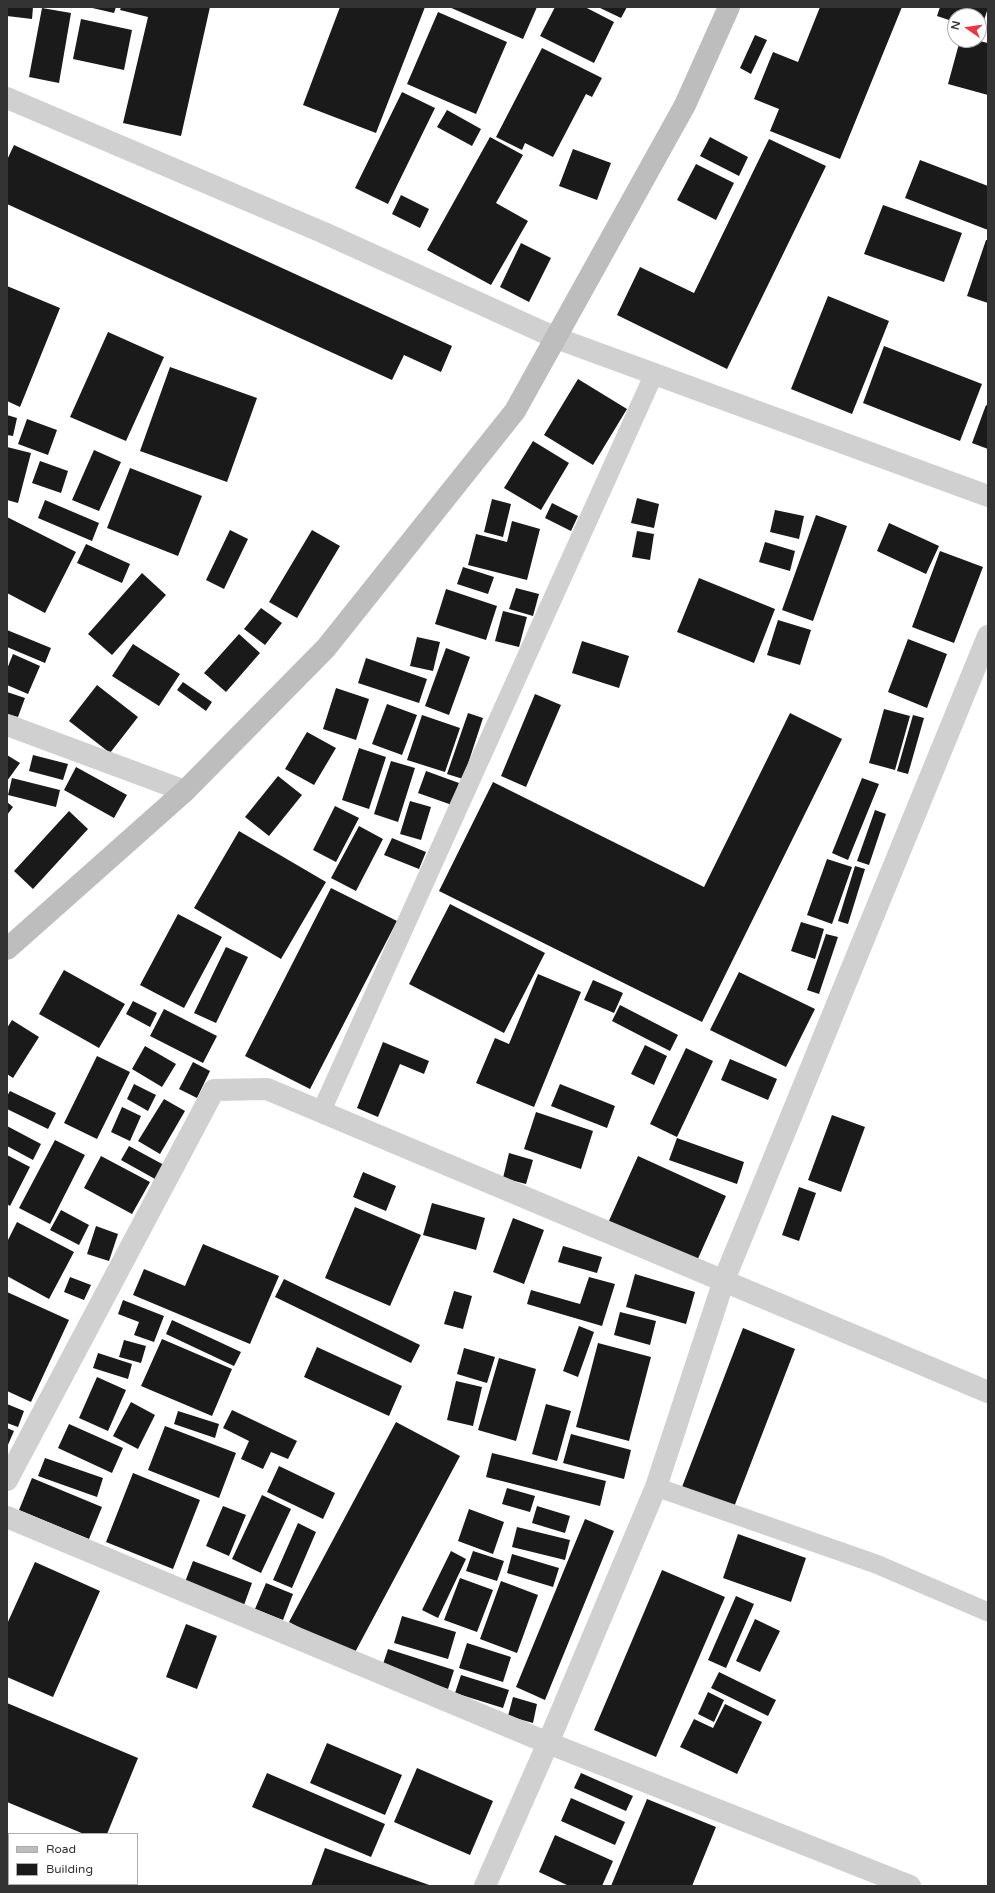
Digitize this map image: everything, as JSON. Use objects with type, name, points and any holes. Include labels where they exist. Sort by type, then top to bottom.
[{"type":"main road","points":[[7,949],[185,791],[326,648],[515,411],[685,105],[729,7]]},
{"type":"street","points":[[7,98],[322,232],[556,338],[988,496]]},
{"type":"street","points":[[485,1886],[548,1743],[656,1487],[724,1280],[988,636]]},
{"type":"street","points":[[7,725],[185,791]]},
{"type":"street","points":[[7,1480],[214,1090],[267,1089],[988,1392]]},
{"type":"street","points":[[7,1517],[548,1743],[910,1886]]},
{"type":"lane","points":[[321,1112],[654,374]]},
{"type":"lane","points":[[656,1487],[876,1564],[988,1612]]},
{"type":"building","points":[[7,7],[33,7],[32,19],[7,16]]},
{"type":"building","points":[[88,7],[116,7],[114,13]]},
{"type":"building","points":[[121,7],[210,7],[181,136],[123,123],[148,17],[120,10]]},
{"type":"building","points":[[340,7],[425,7],[376,133],[303,105]]},
{"type":"building","points":[[449,7],[537,7],[523,39]]},
{"type":"building","points":[[555,7],[585,7],[614,22],[594,63],[540,36]]},
{"type":"building","points":[[598,7],[627,7],[621,18]]},
{"type":"building","points":[[820,7],[902,7],[840,159],[770,131],[779,109],[754,99],[773,52],[798,62]]},
{"type":"building","points":[[940,7],[988,8],[987,11],[987,8],[947,8],[947,19],[937,16]]},
{"type":"building","points":[[42,8],[71,13],[59,83],[29,77]]},
{"type":"building","points":[[438,12],[507,42],[476,114],[407,84]]},
{"type":"building","points":[[81,19],[132,30],[124,70],[73,59]]},
{"type":"building","points":[[755,35],[767,40],[751,74],[740,68]]},
{"type":"building","points":[[988,43],[988,95],[948,84],[958,48],[987,48]]},
{"type":"building","points":[[542,48],[602,78],[592,97],[586,94],[553,157],[525,143],[522,150],[496,137]]},
{"type":"building","points":[[402,92],[435,108],[388,204],[355,188]]},
{"type":"building","points":[[447,110],[481,129],[472,146],[437,127]]},
{"type":"building","points":[[490,137],[523,155],[496,203],[528,221],[491,285],[427,250]]},
{"type":"building","points":[[710,137],[748,157],[739,176],[700,156]]},
{"type":"building","points":[[769,139],[826,166],[727,369],[617,315],[640,267],[694,293]]},
{"type":"building","points":[[14,145],[452,346],[441,372],[404,355],[392,380],[7,204],[7,160]]},
{"type":"building","points":[[573,149],[611,163],[597,200],[559,186]]},
{"type":"building","points":[[920,160],[988,186],[988,230],[905,198]]},
{"type":"building","points":[[696,164],[734,183],[716,220],[677,200]]},
{"type":"building","points":[[401,195],[429,209],[420,228],[392,214]]},
{"type":"building","points":[[883,205],[962,233],[944,282],[864,254]]},
{"type":"building","points":[[986,240],[988,240],[988,303],[967,296]]},
{"type":"building","points":[[521,243],[551,258],[529,302],[500,287]]},
{"type":"building","points":[[7,286],[60,308],[20,407],[7,401]]},
{"type":"building","points":[[828,296],[889,321],[852,414],[791,389]]},
{"type":"building","points":[[108,332],[164,357],[126,441],[70,417]]},
{"type":"building","points":[[884,346],[982,384],[960,441],[863,403]]},
{"type":"building","points":[[170,367],[257,398],[227,482],[140,451]]},
{"type":"building","points":[[578,379],[627,409],[593,465],[544,435]]},
{"type":"building","points":[[986,405],[988,406],[988,449],[972,443]]},
{"type":"building","points":[[7,415],[17,418],[13,436],[7,435]]},
{"type":"building","points":[[27,419],[57,430],[48,455],[18,444]]},
{"type":"building","points":[[533,441],[569,463],[541,510],[504,488]]},
{"type":"building","points":[[7,447],[31,453],[18,503],[7,500]]},
{"type":"building","points":[[94,450],[121,462],[99,511],[72,500]]},
{"type":"building","points":[[40,461],[68,471],[61,493],[32,483]]},
{"type":"building","points":[[130,468],[202,496],[178,556],[107,528]]},
{"type":"building","points":[[637,498],[659,504],[654,528],[631,523]]},
{"type":"building","points":[[492,499],[511,504],[503,537],[484,532]]},
{"type":"building","points":[[45,500],[99,523],[92,541],[38,518]]},
{"type":"building","points":[[552,503],[578,516],[571,531],[545,518]]},
{"type":"building","points":[[775,510],[804,516],[799,539],[770,532]]},
{"type":"building","points":[[816,515],[847,526],[813,621],[782,610]]},
{"type":"building","points":[[7,517],[76,552],[45,613],[7,593]]},
{"type":"building","points":[[512,521],[540,529],[527,580],[468,565],[476,534],[507,542]]},
{"type":"building","points":[[889,523],[939,546],[926,574],[877,551]]},
{"type":"building","points":[[230,530],[248,539],[224,589],[206,580]]},
{"type":"building","points":[[312,530],[340,546],[297,618],[269,602]]},
{"type":"building","points":[[637,531],[654,534],[650,560],[632,557]]},
{"type":"building","points":[[765,542],[795,551],[790,571],[759,562]]},
{"type":"building","points":[[86,544],[130,564],[122,583],[77,563]]},
{"type":"building","points":[[940,551],[983,567],[954,643],[912,627]]},
{"type":"building","points":[[463,567],[494,577],[488,594],[457,584]]},
{"type":"building","points":[[142,573],[166,595],[112,655],[88,634]]},
{"type":"building","points":[[699,578],[775,609],[754,663],[677,632]]},
{"type":"building","points":[[516,588],[539,594],[533,616],[509,609]]},
{"type":"building","points":[[446,589],[497,606],[486,640],[435,624]]},
{"type":"building","points":[[261,608],[282,623],[265,645],[244,629]]},
{"type":"building","points":[[503,611],[527,617],[519,647],[495,641]]},
{"type":"building","points":[[778,620],[811,630],[800,665],[767,655]]},
{"type":"building","points":[[7,630],[51,648],[45,663],[7,647]]},
{"type":"building","points":[[239,634],[260,653],[226,692],[204,673]]},
{"type":"building","points":[[417,637],[440,642],[433,671],[410,666]]},
{"type":"building","points":[[908,639],[947,654],[927,708],[888,692]]},
{"type":"building","points":[[582,641],[629,656],[619,688],[572,673]]},
{"type":"building","points":[[133,644],[180,674],[159,706],[112,676]]},
{"type":"building","points":[[446,648],[470,657],[449,715],[425,706]]},
{"type":"building","points":[[13,654],[40,666],[28,694],[7,685],[7,669]]},
{"type":"building","points":[[366,658],[427,679],[419,703],[358,683]]},
{"type":"building","points":[[183,682],[212,702],[206,711],[177,690]]},
{"type":"building","points":[[97,685],[138,717],[110,753],[69,721]]},
{"type":"building","points":[[336,688],[369,699],[356,740],[323,729]]},
{"type":"building","points":[[7,692],[25,698],[18,717],[7,714]]},
{"type":"building","points":[[535,694],[561,705],[526,787],[501,776]]},
{"type":"building","points":[[387,704],[417,715],[402,755],[372,744]]},
{"type":"building","points":[[884,709],[910,716],[895,770],[869,763]]},
{"type":"building","points":[[468,713],[483,718],[463,779],[447,774]]},
{"type":"building","points":[[790,713],[842,739],[702,1022],[439,891],[493,782],[704,887]]},
{"type":"building","points":[[422,715],[460,728],[445,772],[407,760]]},
{"type":"building","points":[[913,715],[924,718],[908,774],[897,771]]},
{"type":"building","points":[[307,732],[336,748],[314,785],[285,769]]},
{"type":"building","points":[[359,748],[386,757],[369,809],[342,800]]},
{"type":"building","points":[[7,755],[20,763],[7,781]]},
{"type":"building","points":[[33,755],[68,764],[63,780],[29,771]]},
{"type":"building","points":[[391,761],[415,768],[398,822],[374,814]]},
{"type":"building","points":[[76,767],[127,795],[114,818],[64,790]]},
{"type":"building","points":[[426,771],[459,783],[452,805],[418,793]]},
{"type":"building","points":[[278,776],[302,795],[269,836],[245,817]]},
{"type":"building","points":[[12,778],[60,790],[56,807],[8,795]]},
{"type":"building","points":[[862,778],[879,784],[848,860],[832,853]]},
{"type":"building","points":[[410,801],[431,807],[421,840],[400,834]]},
{"type":"building","points":[[7,802],[13,807],[7,815]]},
{"type":"building","points":[[335,806],[359,818],[336,862],[313,850]]},
{"type":"building","points":[[875,810],[886,814],[869,865],[857,861]]},
{"type":"building","points":[[69,811],[88,829],[33,889],[14,871]]},
{"type":"building","points":[[359,826],[383,839],[356,891],[331,878]]},
{"type":"building","points":[[239,831],[326,882],[281,959],[194,908]]},
{"type":"building","points":[[392,838],[426,852],[419,869],[384,855]]},
{"type":"building","points":[[827,859],[852,867],[832,924],[807,915]]},
{"type":"building","points":[[855,866],[865,869],[848,924],[838,921]]},
{"type":"building","points":[[331,888],[397,921],[310,1089],[245,1056]]},
{"type":"building","points":[[450,904],[545,953],[504,1033],[409,984]]},
{"type":"building","points":[[178,914],[222,937],[184,1008],[140,985]]},
{"type":"building","points":[[801,922],[824,929],[815,959],[791,951]]},
{"type":"building","points":[[826,934],[838,937],[819,994],[807,990]]},
{"type":"building","points":[[226,947],[248,957],[216,1023],[194,1013]]},
{"type":"building","points":[[64,970],[125,1004],[99,1048],[39,1014]]},
{"type":"building","points":[[739,972],[815,1009],[786,1067],[710,1030]]},
{"type":"building","points":[[538,974],[581,992],[534,1107],[476,1083],[495,1038],[509,1044]]},
{"type":"building","points":[[593,980],[623,993],[614,1013],[584,1000]]},
{"type":"building","points":[[133,1001],[157,1013],[150,1027],[126,1014]]},
{"type":"building","points":[[620,1005],[678,1035],[670,1051],[612,1021]]},
{"type":"building","points":[[164,1009],[217,1036],[203,1063],[150,1036]]},
{"type":"building","points":[[12,1020],[39,1037],[13,1078],[7,1074],[7,1028]]},
{"type":"building","points":[[383,1042],[429,1061],[424,1074],[400,1064],[378,1117],[357,1108]]},
{"type":"building","points":[[645,1045],[667,1056],[654,1085],[631,1074]]},
{"type":"building","points":[[145,1046],[176,1064],[162,1087],[132,1069]]},
{"type":"building","points":[[686,1048],[713,1061],[677,1137],[650,1124]]},
{"type":"building","points":[[97,1056],[130,1072],[97,1139],[64,1123]]},
{"type":"building","points":[[730,1059],[777,1079],[768,1100],[721,1080]]},
{"type":"building","points":[[193,1062],[210,1071],[197,1098],[179,1089]]},
{"type":"building","points":[[134,1084],[156,1095],[148,1111],[127,1099]]},
{"type":"building","points":[[560,1084],[615,1106],[607,1128],[551,1106]]},
{"type":"building","points":[[10,1091],[56,1113],[48,1129],[7,1109],[7,1096]]},
{"type":"building","points":[[164,1099],[185,1111],[160,1154],[138,1141]]},
{"type":"building","points":[[122,1107],[141,1116],[130,1141],[111,1132]]},
{"type":"building","points":[[536,1112],[593,1131],[581,1169],[524,1149]]},
{"type":"building","points":[[832,1115],[865,1127],[841,1192],[808,1180]]},
{"type":"building","points":[[7,1126],[41,1144],[33,1160],[7,1146]]},
{"type":"building","points":[[677,1138],[744,1162],[737,1184],[669,1160]]},
{"type":"building","points":[[55,1140],[85,1155],[50,1224],[19,1208]]},
{"type":"building","points":[[129,1146],[164,1165],[155,1179],[121,1160]]},
{"type":"building","points":[[509,1153],[533,1160],[526,1184],[503,1178]]},
{"type":"building","points":[[7,1155],[30,1167],[10,1206],[7,1204]]},
{"type":"building","points":[[101,1156],[150,1182],[132,1214],[84,1188]]},
{"type":"building","points":[[638,1156],[726,1196],[696,1263],[608,1223]]},
{"type":"building","points":[[363,1172],[396,1186],[386,1211],[353,1197]]},
{"type":"building","points":[[799,1187],[816,1193],[799,1241],[782,1235]]},
{"type":"building","points":[[432,1203],[485,1218],[476,1250],[423,1235]]},
{"type":"building","points":[[355,1207],[421,1235],[390,1306],[325,1278]]},
{"type":"building","points":[[61,1210],[89,1225],[79,1245],[50,1230]]},
{"type":"building","points":[[513,1218],[544,1230],[524,1284],[493,1272]]},
{"type":"building","points":[[17,1222],[74,1252],[49,1299],[7,1276],[7,1242]]},
{"type":"building","points":[[96,1226],[118,1234],[109,1261],[87,1254]]},
{"type":"building","points":[[203,1244],[279,1276],[250,1344],[133,1295],[144,1269],[185,1286]]},
{"type":"building","points":[[563,1246],[602,1257],[597,1273],[558,1262]]},
{"type":"building","points":[[635,1274],[695,1292],[686,1324],[626,1307]]},
{"type":"building","points":[[70,1277],[91,1285],[84,1300],[64,1292]]},
{"type":"building","points":[[589,1277],[615,1284],[602,1326],[527,1304],[531,1290],[580,1304]]},
{"type":"building","points":[[284,1279],[420,1345],[411,1363],[275,1297]]},
{"type":"building","points":[[454,1291],[472,1296],[463,1329],[444,1324]]},
{"type":"building","points":[[7,1292],[69,1320],[31,1402],[7,1391]]},
{"type":"building","points":[[123,1300],[164,1316],[154,1342],[134,1335],[139,1322],[118,1314]]},
{"type":"building","points":[[620,1312],[656,1321],[650,1345],[614,1335]]},
{"type":"building","points":[[172,1320],[241,1352],[234,1366],[166,1334]]},
{"type":"building","points":[[579,1326],[594,1332],[578,1377],[563,1371]]},
{"type":"building","points":[[743,1328],[795,1349],[734,1507],[682,1487]]},
{"type":"building","points":[[162,1339],[232,1369],[212,1416],[141,1386]]},
{"type":"building","points":[[124,1340],[146,1346],[141,1363],[119,1357]]},
{"type":"building","points":[[598,1343],[651,1357],[629,1441],[576,1427]]},
{"type":"building","points":[[317,1347],[402,1386],[389,1416],[304,1377]]},
{"type":"building","points":[[464,1348],[495,1357],[487,1383],[457,1374]]},
{"type":"building","points":[[98,1353],[132,1364],[128,1379],[93,1368]]},
{"type":"building","points":[[499,1358],[536,1369],[516,1441],[478,1430]]},
{"type":"building","points":[[97,1377],[126,1390],[108,1431],[79,1418]]},
{"type":"building","points":[[456,1381],[482,1387],[473,1426],[447,1420]]},
{"type":"building","points":[[131,1402],[155,1415],[138,1449],[113,1436]]},
{"type":"building","points":[[7,1404],[24,1411],[18,1427],[7,1423]]},
{"type":"building","points":[[546,1404],[571,1411],[557,1461],[532,1454]]},
{"type":"building","points":[[232,1410],[297,1441],[288,1459],[271,1452],[263,1469],[241,1459],[249,1441],[223,1428]]},
{"type":"building","points":[[178,1411],[219,1424],[215,1438],[174,1424]]},
{"type":"building","points":[[396,1422],[460,1456],[353,1656],[289,1622]]},
{"type":"building","points":[[69,1424],[123,1448],[112,1473],[58,1448]]},
{"type":"building","points":[[165,1426],[236,1453],[219,1498],[148,1470]]},
{"type":"building","points":[[7,1428],[14,1431],[7,1447]]},
{"type":"building","points":[[571,1434],[631,1450],[624,1479],[563,1463]]},
{"type":"building","points":[[492,1453],[606,1481],[600,1506],[486,1477]]},
{"type":"building","points":[[45,1458],[103,1478],[97,1497],[38,1476]]},
{"type":"building","points":[[279,1466],[335,1493],[323,1519],[267,1492]]},
{"type":"building","points":[[133,1473],[200,1500],[173,1569],[106,1542]]},
{"type":"building","points":[[32,1478],[102,1507],[89,1539],[19,1510]]},
{"type":"building","points":[[507,1488],[535,1496],[530,1512],[502,1504]]},
{"type":"building","points":[[262,1495],[291,1509],[261,1573],[232,1559]]},
{"type":"building","points":[[223,1506],[246,1515],[229,1556],[206,1546]]},
{"type":"building","points":[[537,1506],[570,1516],[565,1533],[532,1523]]},
{"type":"building","points":[[469,1509],[504,1522],[493,1554],[458,1541]]},
{"type":"building","points":[[585,1519],[614,1531],[545,1700],[516,1687]]},
{"type":"building","points":[[298,1523],[316,1532],[292,1588],[273,1580]]},
{"type":"building","points":[[517,1527],[570,1540],[565,1560],[512,1547]]},
{"type":"building","points":[[738,1534],[806,1558],[791,1602],[723,1578]]},
{"type":"building","points":[[451,1551],[466,1559],[438,1618],[422,1610]]},
{"type":"building","points":[[473,1551],[504,1561],[497,1581],[466,1571]]},
{"type":"building","points":[[512,1554],[559,1568],[553,1587],[507,1573]]},
{"type":"building","points":[[193,1561],[252,1583],[244,1605],[185,1582]]},
{"type":"building","points":[[35,1562],[100,1591],[53,1697],[7,1677],[7,1624]]},
{"type":"building","points":[[662,1570],[725,1597],[656,1757],[594,1730]]},
{"type":"building","points":[[460,1578],[493,1590],[477,1632],[444,1620]]},
{"type":"building","points":[[501,1581],[538,1595],[517,1653],[480,1639]]},
{"type":"building","points":[[266,1583],[293,1594],[283,1620],[255,1609]]},
{"type":"building","points":[[736,1596],[754,1604],[726,1668],[708,1660]]},
{"type":"building","points":[[402,1616],[456,1632],[448,1659],[394,1643]]},
{"type":"building","points":[[755,1619],[780,1631],[760,1672],[736,1661]]},
{"type":"building","points":[[186,1624],[217,1636],[197,1689],[166,1677]]},
{"type":"building","points":[[467,1643],[511,1657],[503,1682],[459,1668]]},
{"type":"building","points":[[388,1649],[454,1670],[448,1689],[382,1667]]},
{"type":"building","points":[[719,1672],[776,1700],[768,1716],[711,1688]]},
{"type":"building","points":[[461,1675],[509,1690],[503,1708],[455,1693]]},
{"type":"building","points":[[708,1692],[724,1700],[714,1722],[698,1714]]},
{"type":"building","points":[[513,1697],[537,1704],[533,1723],[508,1716]]},
{"type":"building","points":[[7,1703],[138,1758],[107,1833],[82,1833],[7,1802]]},
{"type":"building","points":[[725,1704],[762,1722],[737,1774],[680,1747],[694,1719],[713,1728]]},
{"type":"building","points":[[327,1743],[402,1775],[385,1815],[310,1783]]},
{"type":"building","points":[[417,1768],[493,1801],[470,1855],[394,1822]]},
{"type":"building","points":[[267,1773],[385,1824],[371,1857],[252,1807]]},
{"type":"building","points":[[581,1773],[633,1796],[626,1811],[574,1788]]},
{"type":"building","points":[[571,1798],[625,1822],[615,1845],[561,1821]]},
{"type":"building","points":[[647,1799],[716,1827],[692,1886],[611,1886]]},
{"type":"building","points":[[555,1835],[613,1861],[602,1886],[569,1886],[539,1872]]},
{"type":"building","points":[[325,1848],[432,1886],[311,1886]]}]
